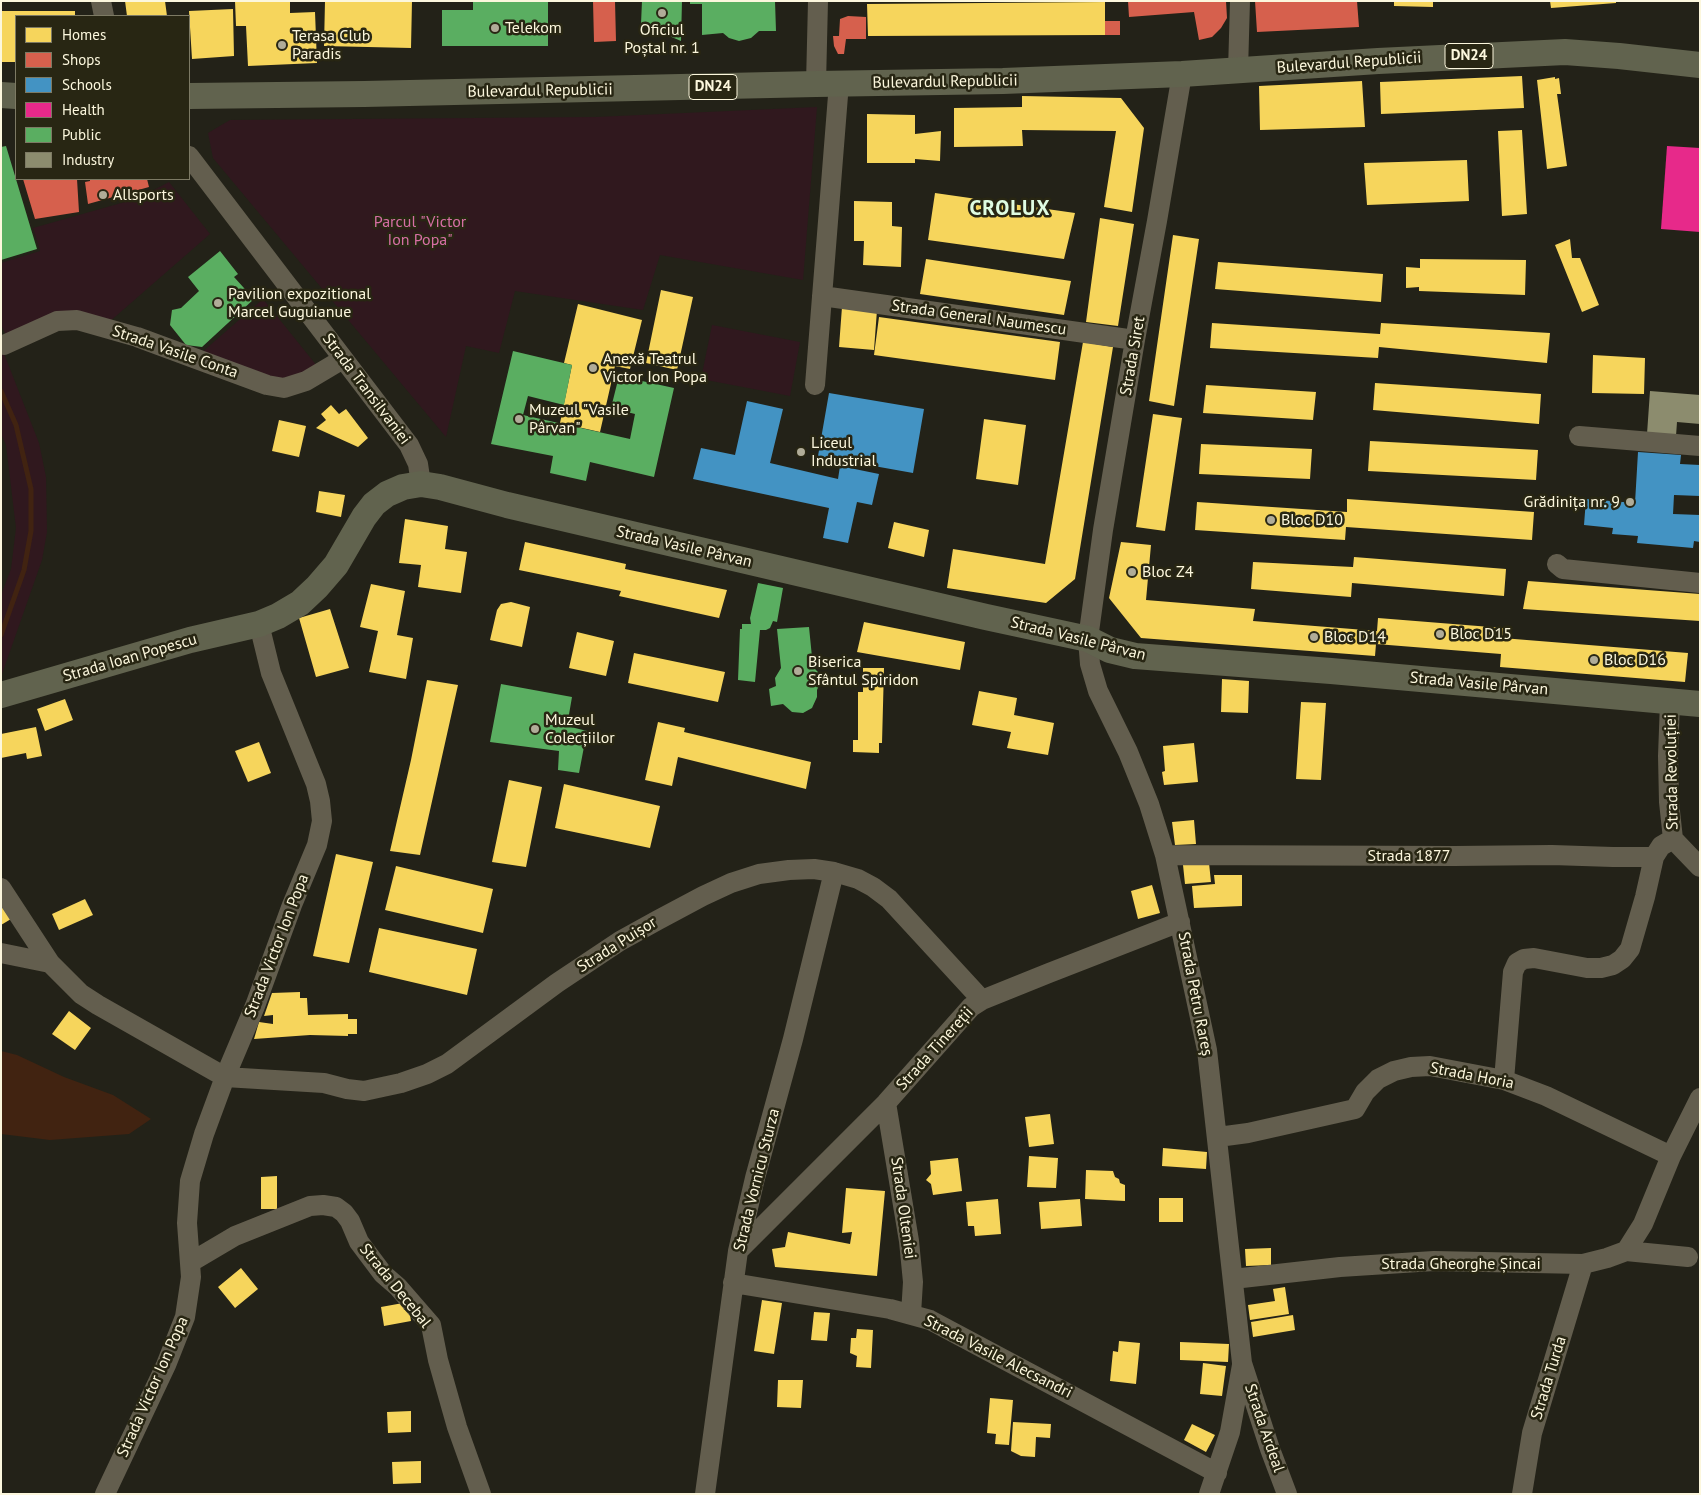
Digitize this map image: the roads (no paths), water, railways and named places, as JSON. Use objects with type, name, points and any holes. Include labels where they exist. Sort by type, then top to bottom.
[{"type":"main road","name":"Bulevardul Republicii","points":[[190,96],[1003,81],[1182,74],[1378,61],[1565,52],[1700,65]]},
{"type":"main road","name":"Strada Vasile Pârvan","points":[[430,486],[650,539],[1088,639],[1110,650],[1135,656],[1331,671],[1700,704]]},
{"type":"main road","points":[[259,624],[278,616],[300,602],[317,587],[336,566],[364,516],[374,504],[387,494],[402,487],[430,486]]},
{"type":"main road","name":"Strada Ioan Popescu","points":[[8,693],[190,640],[259,624]]},
{"type":"street","points":[[102,1],[104,15]]},
{"type":"street","points":[[816,385],[822,296],[828,84],[818,1]]},
{"type":"street","points":[[1238,71],[1240,1]]},
{"type":"street","name":"Strada Siret","points":[[1088,639],[1103,530],[1135,340],[1158,222],[1182,74]]},
{"type":"street","name":"Strada Transilvaniei","points":[[190,157],[409,445],[430,486]]},
{"type":"street","name":"Strada General Naumescu","points":[[822,296],[1135,340]]},
{"type":"street","name":"Strada Vasile Conta","points":[[4,345],[57,321],[77,320],[137,337],[267,386],[284,388],[306,381],[343,358]]},
{"type":"street","points":[[1579,436],[1700,446]]},
{"type":"street","points":[[1557,564],[1563,569],[1700,583]]},
{"type":"street","name":"Strada Victor Ion Popa","points":[[107,1491],[166,1365],[185,1317],[189,1299],[191,1262],[187,1223],[190,1181],[204,1134],[225,1077],[255,1006],[292,905],[317,845],[322,821],[316,784],[271,673],[259,624]]},
{"type":"street","name":"Strada Petru Rareș","points":[[1088,639],[1090,664],[1098,691],[1128,752],[1149,804],[1164,855],[1180,922],[1207,1050],[1242,1363]]},
{"type":"street","name":"Strada Revoluției","points":[[1654,856],[1661,846],[1673,838],[1669,802],[1670,702]]},
{"type":"street","points":[[1673,838],[1700,866]]},
{"type":"street","name":"Strada 1877","points":[[1164,855],[1454,856],[1552,854],[1613,857],[1654,856]]},
{"type":"street","points":[[1504,1080],[1516,963],[1524,958],[1534,958],[1587,968],[1601,968],[1613,965],[1622,959],[1630,949],[1645,897],[1654,856]]},
{"type":"street","name":"Strada Puișor","points":[[225,1077],[324,1083],[364,1091],[401,1083],[427,1074],[447,1064],[557,983],[620,941],[730,883],[759,874],[788,870],[814,869],[834,872],[858,879],[873,887],[889,899],[982,1000]]},
{"type":"street","name":"Strada Vornicu Sturza","points":[[705,1494],[738,1251],[834,872]]},
{"type":"street","points":[[1,888],[50,963],[81,994],[225,1077]]},
{"type":"street","name":"Strada Tinereții","points":[[738,1251],[886,1103],[971,1007],[982,1000],[1180,922]]},
{"type":"street","points":[[1,953],[50,963]]},
{"type":"street","name":"Strada Horia","points":[[1218,1137],[1248,1134],[1355,1109],[1365,1092],[1378,1080],[1394,1071],[1411,1067],[1430,1066],[1504,1080],[1546,1096],[1671,1156]]},
{"type":"street","points":[[1626,1251],[1643,1224],[1671,1156],[1700,1098]]},
{"type":"street","name":"Strada Olteniei","points":[[886,1103],[909,1241],[913,1282],[912,1314]]},
{"type":"street","name":"Strada Decebal","points":[[191,1262],[235,1236],[294,1211],[323,1204],[340,1210],[350,1221],[359,1242],[383,1274],[398,1287],[431,1325],[438,1360],[457,1427],[481,1494]]},
{"type":"street","name":"Strada Gheorghe Șincai","points":[[1233,1279],[1340,1267],[1434,1261],[1583,1264],[1626,1251],[1688,1257]]},
{"type":"street","name":"Strada Turda","points":[[1522,1494],[1532,1433],[1583,1264]]},
{"type":"street","name":"Strada Vasile Alecsandri","points":[[733,1283],[912,1314],[930,1320],[1217,1473]]},
{"type":"street","points":[[1209,1494],[1230,1432],[1242,1363]]},
{"type":"street","name":"Strada Ardeal","points":[[1242,1363],[1287,1494]]},
{"type":"waterway","points":[[1,391],[16,425],[31,489],[31,531],[24,570],[1,635]]},
{"type":"place","name":"Oficiul Poștal nr. 1","points":[[662,13]]},
{"type":"place","name":"Telekom","points":[[495,28]]},
{"type":"place","name":"Terasa Club Paradis","points":[[282,45]]},
{"type":"place","name":"Allsports","points":[[103,195]]},
{"type":"place","name":"Pavilion expozitional Marcel Guguianue","points":[[218,303]]},
{"type":"place","name":"Anexă Teatrul Victor Ion Popa","points":[[593,368]]},
{"type":"place","name":"Muzeul \"Vasile Pârvan\"","points":[[519,419]]},
{"type":"place","name":"Liceul Industrial","points":[[801,452]]},
{"type":"place","name":"Grădinița nr. 9","points":[[1630,502]]},
{"type":"place","name":"Bloc D10","points":[[1271,520]]},
{"type":"place","name":"Bloc Z4","points":[[1132,572]]},
{"type":"place","name":"Bloc D15","points":[[1440,634]]},
{"type":"place","name":"Bloc D14","points":[[1314,637]]},
{"type":"place","name":"Bloc D16","points":[[1594,660]]},
{"type":"place","name":"Biserica Sfântul Spiridon","points":[[798,671]]},
{"type":"place","name":"Muzeul Colecțiilor","points":[[535,729]]},
{"type":"district","name":"CROLUX","points":[[1010,209]]},
{"type":"park label","name":"Parcul \"Victor Ion Popa\"","points":[[420,231]]}]
